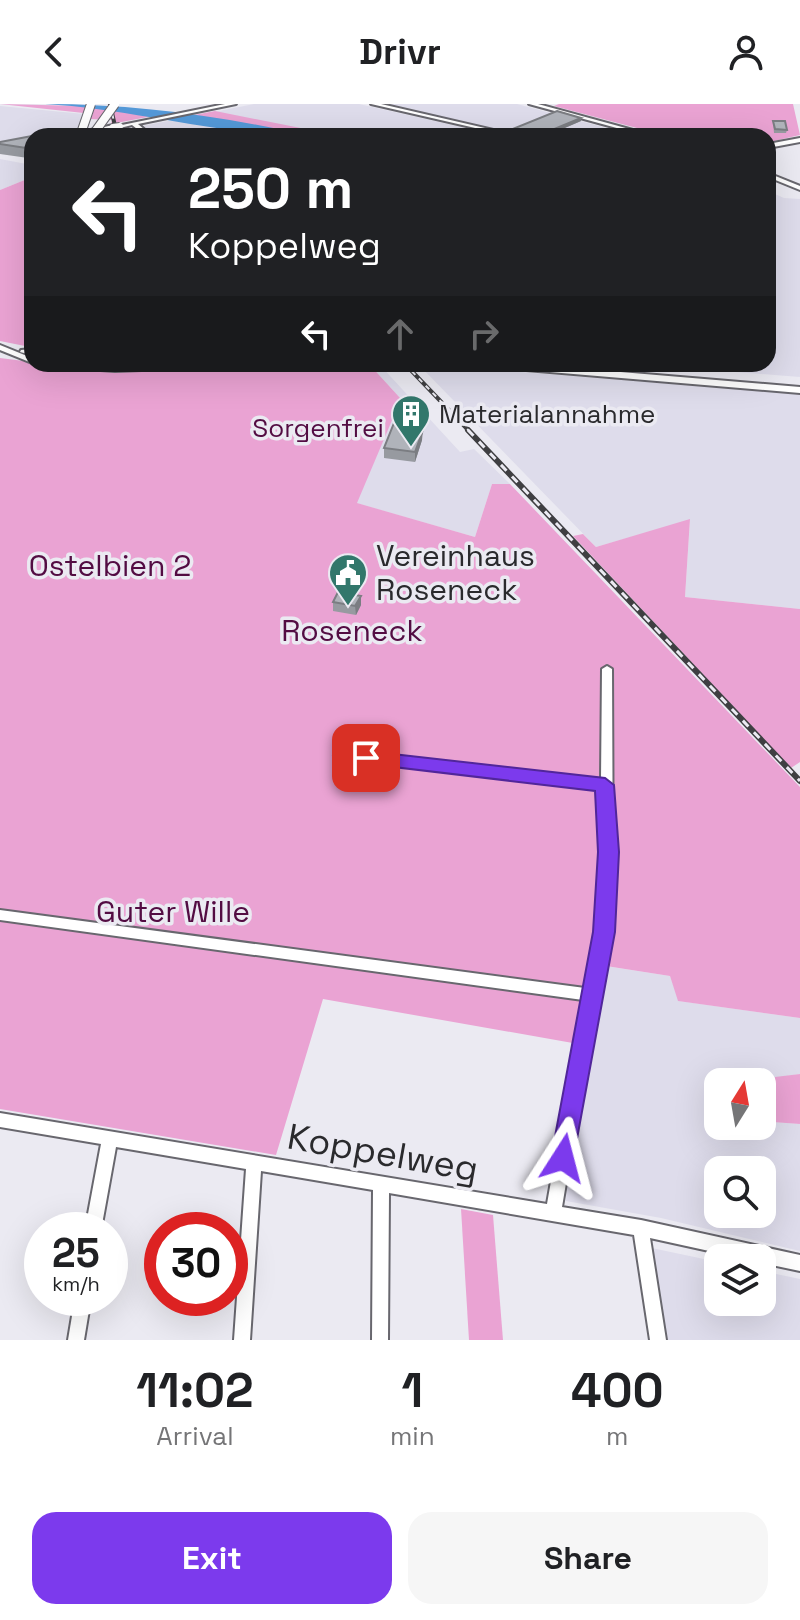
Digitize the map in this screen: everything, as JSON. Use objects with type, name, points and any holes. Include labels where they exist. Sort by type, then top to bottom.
[{"type":"highway","points":[[83,128],[91,104]]},
{"type":"highway","points":[[98,128],[115,104]]},
{"type":"main road","points":[[585,372],[800,390]]},
{"type":"main road","points":[[670,372],[800,383]]},
{"type":"street","points":[[111,128],[233,104]]},
{"type":"street","points":[[374,104],[481,128]]},
{"type":"street","points":[[532,104],[622,128]]},
{"type":"street","points":[[133,123],[139,128]]},
{"type":"street","points":[[776,144],[800,140]]},
{"type":"street","points":[[776,178],[800,188]]},
{"type":"street","points":[[0,346],[24,352]]},
{"type":"street","points":[[553,1214],[607,902],[607,669]]},
{"type":"street","points":[[340,755],[605,785]]},
{"type":"street","points":[[0,915],[591,995]]},
{"type":"street","name":"Koppelweg","points":[[0,1120],[641,1228],[800,1263]]},
{"type":"street","points":[[96,1212],[110,1138]]},
{"type":"street","points":[[242,1340],[254,1163]]},
{"type":"street","points":[[380,1340],[381,1183]]},
{"type":"street","points":[[641,1228],[658,1340]]},
{"type":"street","points":[[76,1340],[80,1316]]},
{"type":"shaded area","points":[[254,104],[359,104],[466,128],[146,128],[143,126]]},
{"type":"shaded area","points":[[381,104],[517,104],[606,128],[488,128]]},
{"type":"shaded area","points":[[0,106],[84,114],[78,128],[24,128],[24,142],[0,146]]},
{"type":"shaded area","points":[[0,159],[24,164],[24,180],[0,190]]},
{"type":"shaded area","points":[[776,194],[800,199],[800,377],[736,372],[776,372]]},
{"type":"shaded area","points":[[376,372],[386,372],[460,452],[474,449],[510,484],[492,484],[475,537],[356,503],[401,399]]},
{"type":"shaded area","points":[[426,372],[520,372],[800,394],[800,609],[685,597],[690,520],[596,547]]},
{"type":"shaded area","points":[[605,966],[670,976],[679,1001],[800,1018],[800,1074],[776,1078],[776,1068],[704,1068],[704,1140],[776,1140],[776,1122],[800,1124],[800,1251],[661,1218],[566,1201],[567,1177]]},
{"type":"shaded area","points":[[647,1247],[704,1259],[704,1316],[776,1316],[776,1274],[800,1279],[800,1340],[663,1340]]},
{"type":"green space","points":[[0,104],[83,106],[153,116],[111,124],[112,120],[90,119],[93,114]]},
{"type":"green space","points":[[793,104],[800,135],[776,141],[776,128],[637,128],[554,106]]},
{"type":"green space","points":[[215,111],[301,128],[266,128],[194,115]]},
{"type":"green space","points":[[24,180],[24,346],[0,341],[0,190]]},
{"type":"green space","points":[[0,358],[24,361],[24,372],[376,372],[401,399],[357,503],[475,537],[492,484],[510,484],[800,787],[800,1018],[678,1001],[670,976],[606,966],[584,1045],[323,999],[276,1155],[0,1109]]},
{"type":"green space","points":[[690,519],[685,597],[800,609],[800,762],[791,768],[573,536],[583,534],[596,547]]},
{"type":"green space","points":[[800,1074],[800,1124],[776,1122],[776,1077]]},
{"type":"green space","points":[[461,1209],[493,1215],[503,1340],[469,1340]]},
{"type":"water","points":[[45,104],[179,112],[270,128],[218,128]]},
{"type":"building","points":[[557,111],[581,118],[557,128],[515,128]]},
{"type":"building","points":[[773,121],[785,121],[787,130],[776,129]]},
{"type":"building","points":[[24,138],[24,148],[0,144]]},
{"type":"building","points":[[394,423],[403,424],[401,428],[423,430],[415,452],[384,448]]},
{"type":"building","points":[[338,592],[361,596],[355,606],[333,602]]},
{"type":"railway","points":[[110,104],[117,128]]},
{"type":"railway","points":[[413,372],[470,432]]},
{"type":"railway","points":[[468,430],[800,781]]},
{"type":"place","name":"Materialannahme","points":[[411,448]]},
{"type":"place","name":"Vereinhaus Roseneck","points":[[348,607]]},
{"type":"route","points":[[366,758],[605,785],[608,852],[604,932],[581,1044],[563,1158]]},
{"type":"park label","name":"Sorgenfrei","points":[[318,428]]},
{"type":"park label","name":"Ostelbien 2","points":[[110,566]]},
{"type":"park label","name":"Roseneck","points":[[352,631]]},
{"type":"park label","name":"Guter Wille","points":[[173,912]]}]
